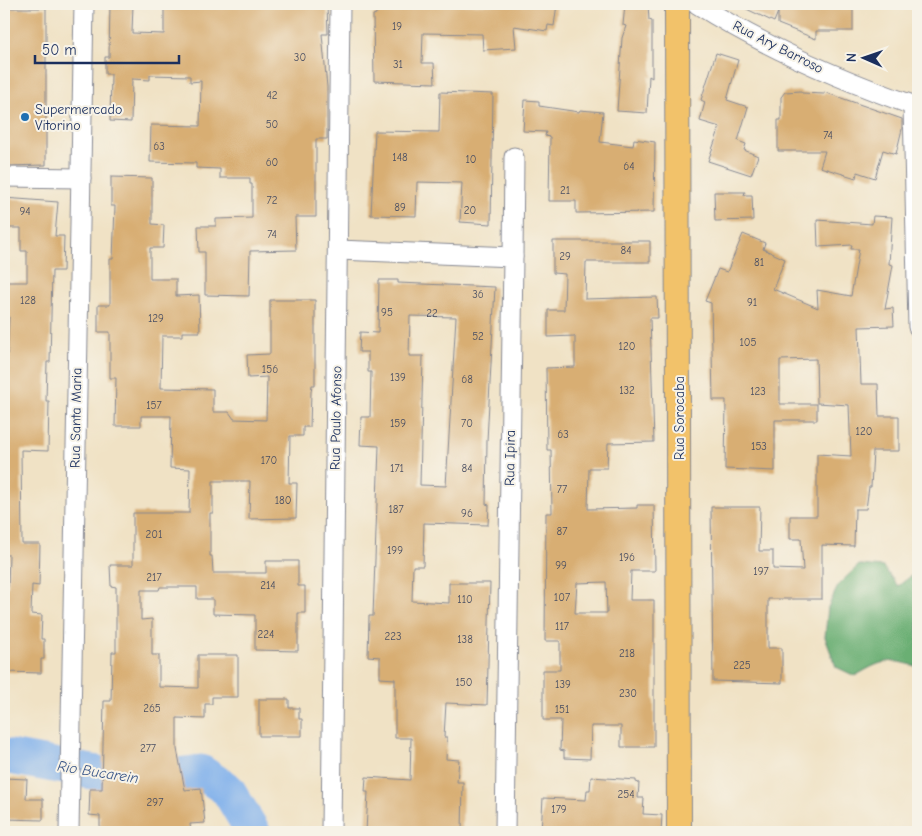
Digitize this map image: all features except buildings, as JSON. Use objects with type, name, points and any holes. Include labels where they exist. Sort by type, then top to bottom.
[{"type":"main road","name":"Rua Sorocaba","points":[[677,4],[679,832]]},
{"type":"street","name":"Rua Santa Maria","points":[[69,832],[84,4]]},
{"type":"street","name":"Rua Paulo Afonso","points":[[331,832],[340,4]]},
{"type":"street","name":"Rua Ary Barroso","points":[[697,4],[773,48],[916,106]]},
{"type":"street","points":[[916,106],[918,327]]},
{"type":"street","name":"Rua Ipira","points":[[505,832],[514,157]]},
{"type":"street","points":[[4,177],[81,178]]},
{"type":"street","points":[[338,250],[512,257]]},
{"type":"green space","points":[[859,565],[883,567],[898,586],[915,573],[918,575],[918,667],[899,662],[885,662],[855,676],[836,667],[825,637],[828,607],[839,584]]},
{"type":"waterway","name":"Rio Bucarein","points":[[4,756],[136,780],[201,772],[228,790],[253,832]]},
{"type":"place","name":"Supermercado Vitorino","points":[[25,117]]}]
